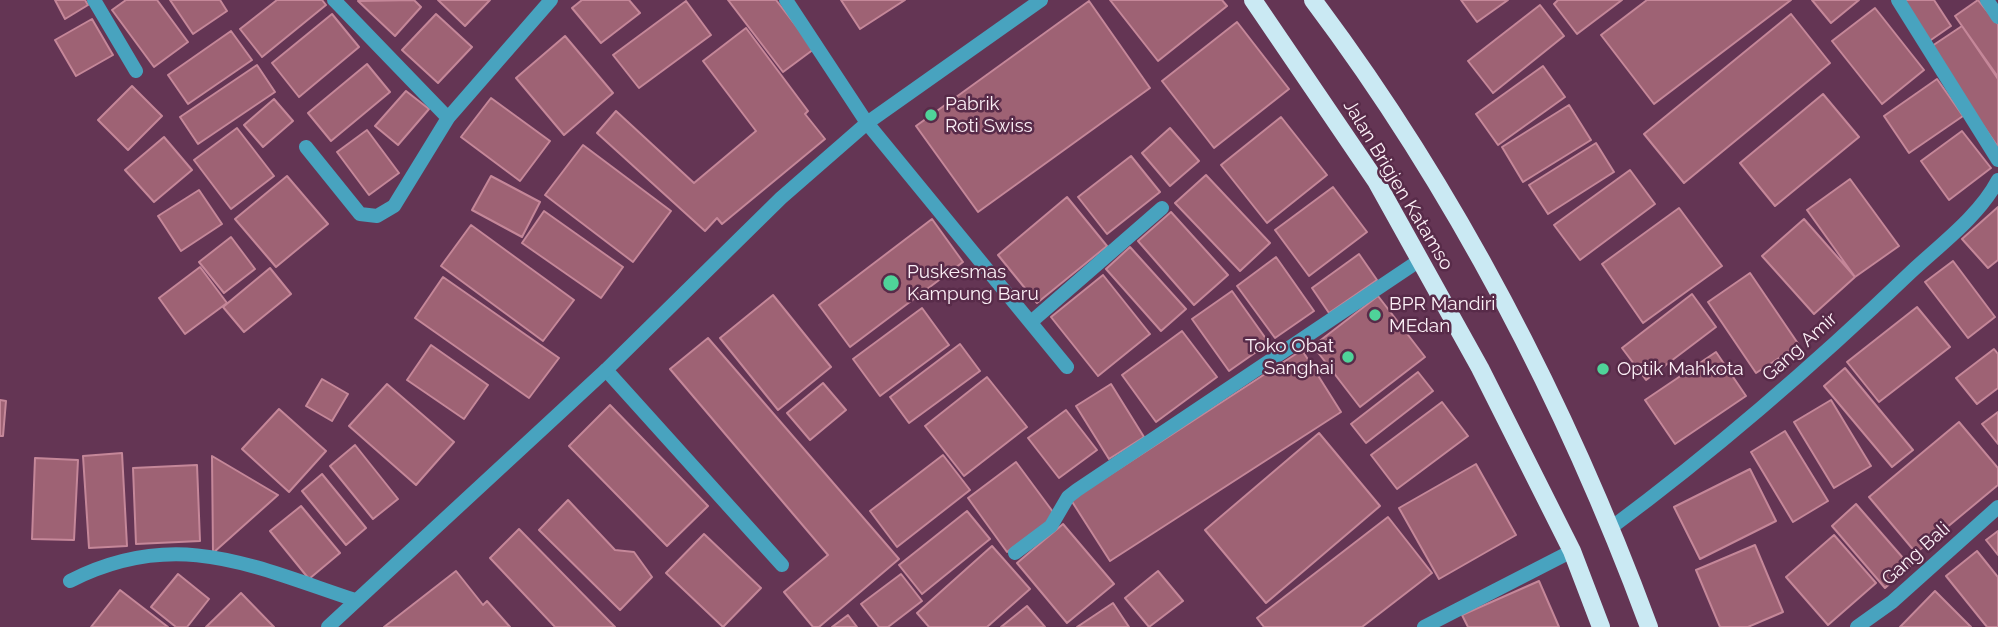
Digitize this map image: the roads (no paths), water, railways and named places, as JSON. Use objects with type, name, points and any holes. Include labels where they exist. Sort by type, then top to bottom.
[{"type":"main road","name":"Jalan Brigjen Katamso","points":[[1253,0],[1376,181],[1480,368],[1572,551],[1601,627]]},
{"type":"main road","name":"Jalan Brigjen Katamso","points":[[1313,0],[1362,67],[1479,259],[1533,357],[1612,527],[1649,627]]},
{"type":"street","points":[[94,0],[136,71]]},
{"type":"street","points":[[334,0],[448,118]]},
{"type":"street","points":[[306,147],[355,209],[366,217],[377,216],[394,206],[448,118],[551,0]]},
{"type":"street","points":[[786,0],[867,122],[1067,367]]},
{"type":"street","points":[[328,627],[606,370],[781,198],[867,122],[1041,0]]},
{"type":"street","points":[[1898,0],[1998,160]]},
{"type":"street","points":[[1987,0],[1998,16]]},
{"type":"street","name":"Gang Amir","points":[[1612,527],[1691,468],[1877,304],[1980,206],[1998,180]]},
{"type":"street","points":[[1031,322],[1162,208]]},
{"type":"street","points":[[1015,553],[1051,526],[1068,497],[1077,490],[1420,260]]},
{"type":"street","points":[[606,370],[782,565]]},
{"type":"street","name":"Gang Bali","points":[[1857,627],[1892,602],[1998,507]]},
{"type":"street","points":[[1424,627],[1572,551]]},
{"type":"street","points":[[70,581],[122,559],[186,554],[233,560],[355,600]]},
{"type":"place","name":"Pabrik Roti Swiss","points":[[931,115]]},
{"type":"place","name":"Puskesmas Kampung Baru","points":[[891,283]]},
{"type":"place","name":"BPR Mandiri MEdan","points":[[1375,315]]},
{"type":"place","name":"Toko Obat Sanghai","points":[[1348,357]]},
{"type":"place","name":"Optik Mahkota","points":[[1603,369]]}]
